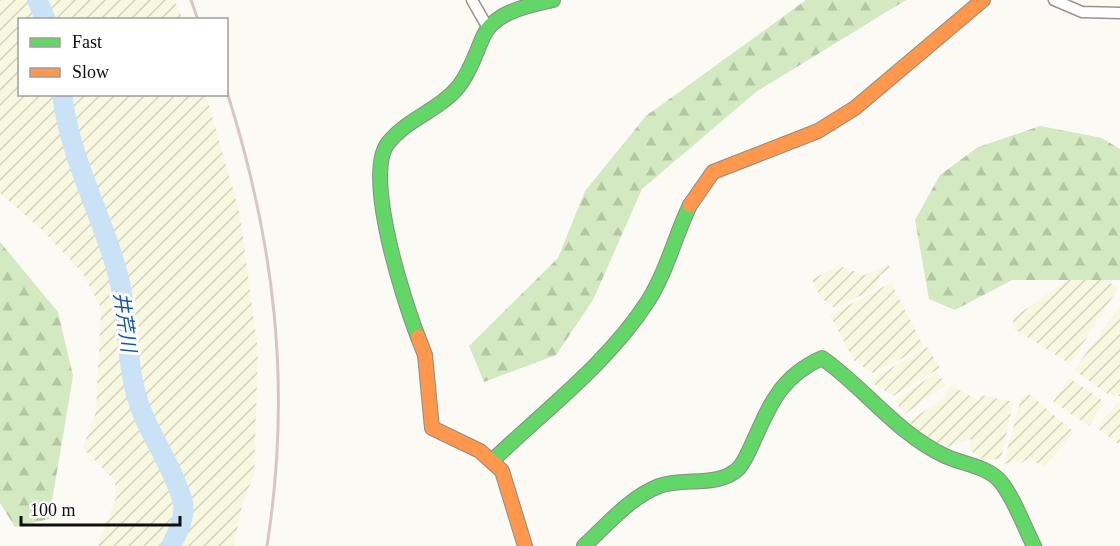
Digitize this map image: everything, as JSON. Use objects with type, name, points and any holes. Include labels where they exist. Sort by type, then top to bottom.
[{"type":"street","points":[[472,0],[488,28]]},
{"type":"street","points":[[525,546],[502,471],[480,451],[432,428],[425,355],[402,296],[379,184],[386,145],[406,124],[450,97],[470,71],[488,28],[496,20],[524,7],[553,0]]},
{"type":"street","points":[[492,461],[626,331],[649,299],[667,267],[690,207],[704,180],[713,172],[818,131],[855,108],[983,0]]},
{"type":"street","points":[[1054,0],[1082,12],[1120,13]]},
{"type":"street","points":[[585,546],[614,519],[651,490],[664,485],[730,475],[739,468],[759,424],[777,393],[804,364],[822,358],[842,372],[912,438],[945,456],[990,473],[1000,481],[1034,546]]},
{"type":"green space","points":[[0,0],[174,0],[183,18],[18,18],[18,96],[206,96],[240,214],[258,352],[254,474],[242,506],[234,546],[97,546],[116,498],[115,481],[83,448],[96,412],[101,308],[82,272],[39,227],[0,193]]},
{"type":"green space","points":[[806,0],[906,0],[756,92],[642,189],[593,300],[556,355],[484,382],[469,346],[558,258],[585,191],[646,116]]},
{"type":"green space","points":[[1040,126],[1102,138],[1120,149],[1120,280],[1012,280],[955,310],[929,299],[915,220],[940,175],[978,147]]},
{"type":"green space","points":[[0,242],[58,312],[73,376],[49,519],[15,527],[0,503]]},
{"type":"green space","points":[[887,265],[892,268],[880,275],[876,288],[835,308],[821,298],[812,279],[840,266],[864,275]]},
{"type":"green space","points":[[1085,268],[1118,288],[1070,364],[1013,328],[1013,318]]},
{"type":"green space","points":[[891,283],[924,347],[873,373],[854,361],[830,315]]},
{"type":"green space","points":[[1120,306],[1120,396],[1108,394],[1074,370]]},
{"type":"green space","points":[[927,347],[940,368],[893,396],[869,381]]},
{"type":"green space","points":[[937,372],[946,385],[905,414],[895,401]]},
{"type":"green space","points":[[1069,378],[1105,402],[1089,426],[1053,402]]},
{"type":"green space","points":[[951,385],[979,401],[981,395],[1013,402],[1001,459],[984,460],[970,450],[971,439],[942,449],[921,439],[909,421],[944,398]]},
{"type":"green space","points":[[1029,394],[1074,432],[1045,467],[1028,459],[1021,463],[1015,460],[1003,465],[1021,399]]},
{"type":"green space","points":[[1120,403],[1120,445],[1097,428],[1116,404]]},
{"type":"waterway","name":"井芹川","points":[[37,0],[45,18]]},
{"type":"waterway","name":"井芹川","points":[[62,96],[71,140],[120,283],[132,375],[139,404],[182,499],[183,517],[171,546]]},
{"type":"railway","points":[[191,0],[197,18]]},
{"type":"railway","points":[[228,96],[257,203],[274,315],[278,372],[278,429],[267,546]]},
{"type":"traffic: fast","points":[[418,337],[396,268],[383,209],[380,182],[382,159],[388,143],[414,120],[443,102],[459,86],[470,68],[483,37],[495,21],[513,11],[553,0]]},
{"type":"traffic: fast","points":[[492,461],[575,385],[632,324],[660,278],[690,205]]},
{"type":"traffic: fast","points":[[584,546],[619,513],[648,491],[669,483],[721,478],[739,468],[779,392],[797,373],[822,358],[896,423],[927,446],[945,456],[981,468],[994,475],[1014,502],[1034,546]]},
{"type":"traffic: slow","points":[[690,205],[713,172],[818,131],[855,108],[983,0]]},
{"type":"traffic: slow","points":[[418,337],[425,355],[432,428],[480,451],[502,471],[525,546]]}]
